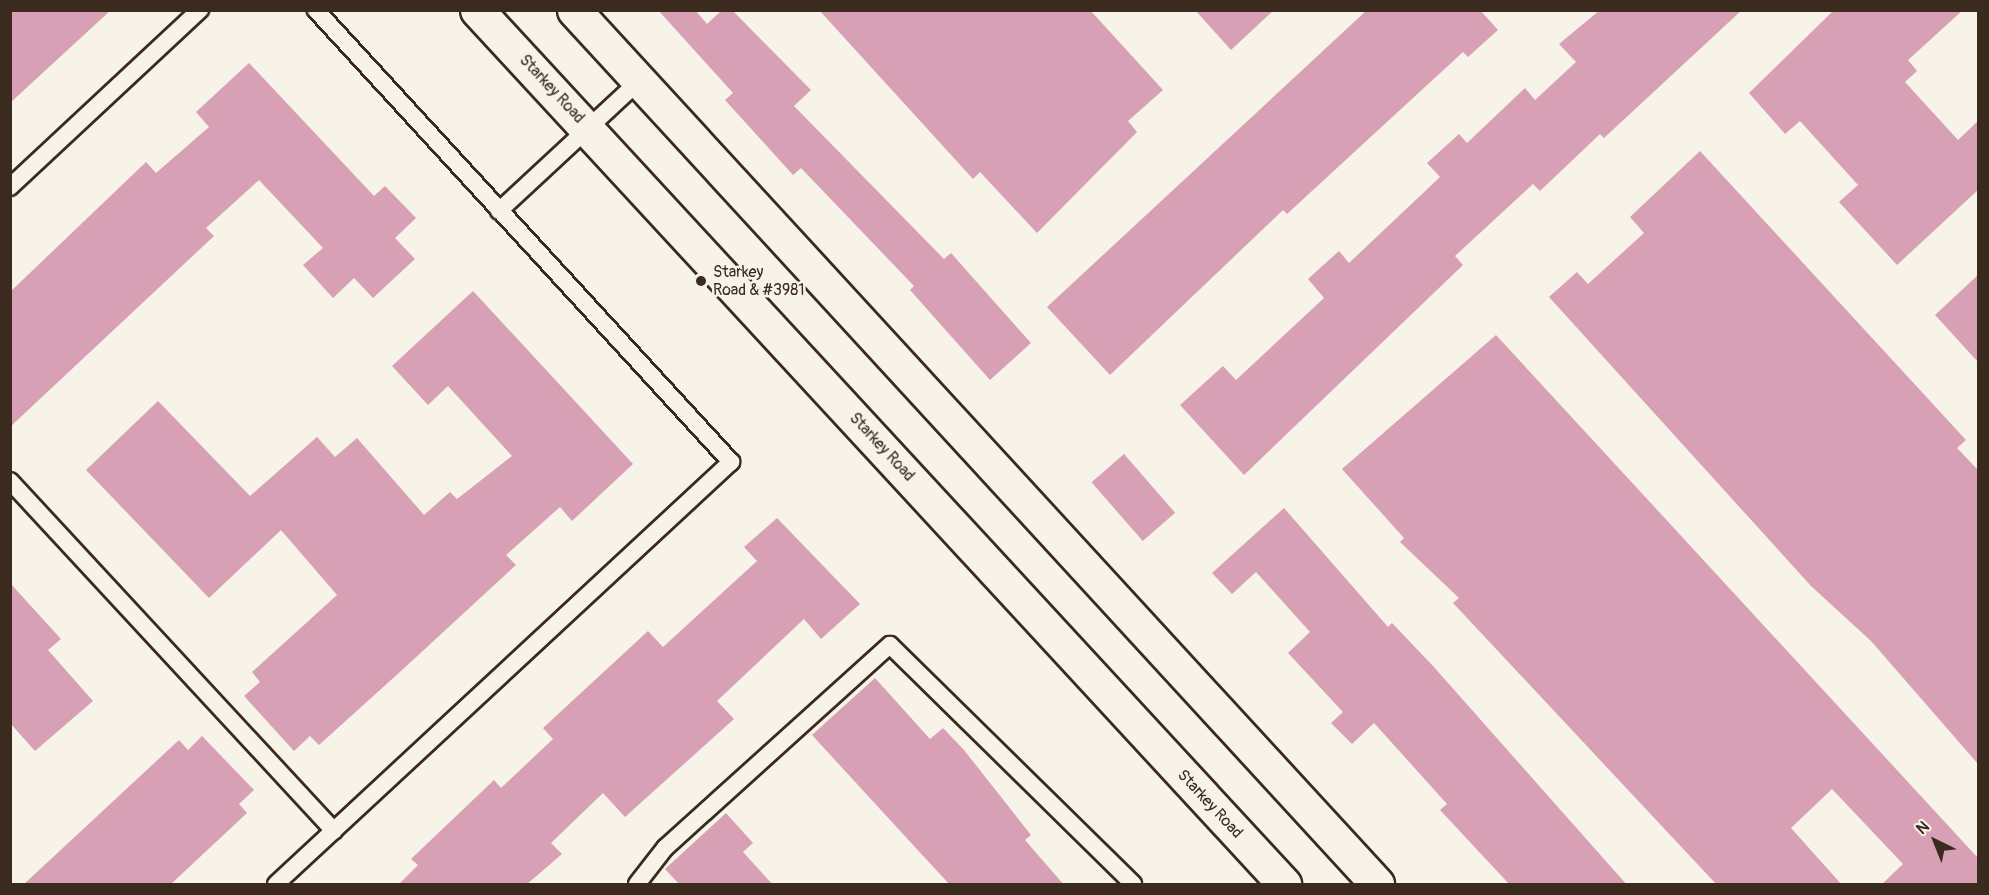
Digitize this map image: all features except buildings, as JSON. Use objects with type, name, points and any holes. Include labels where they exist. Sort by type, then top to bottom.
[{"type":"main road","name":"Starkey Road","points":[[477,10],[589,128],[1284,885]]},
{"type":"main road","points":[[574,10],[1377,885]]},
{"type":"lane","points":[[10,187],[200,10]]},
{"type":"lane","points":[[276,885],[731,462],[315,10]]},
{"type":"lane","points":[[499,211],[639,81]]},
{"type":"lane","points":[[10,481],[334,831]]},
{"type":"lane","points":[[638,885],[665,848],[890,645],[1133,885]]},
{"type":"place","name":"Starkey Road & #3981","points":[[701,281]]}]
